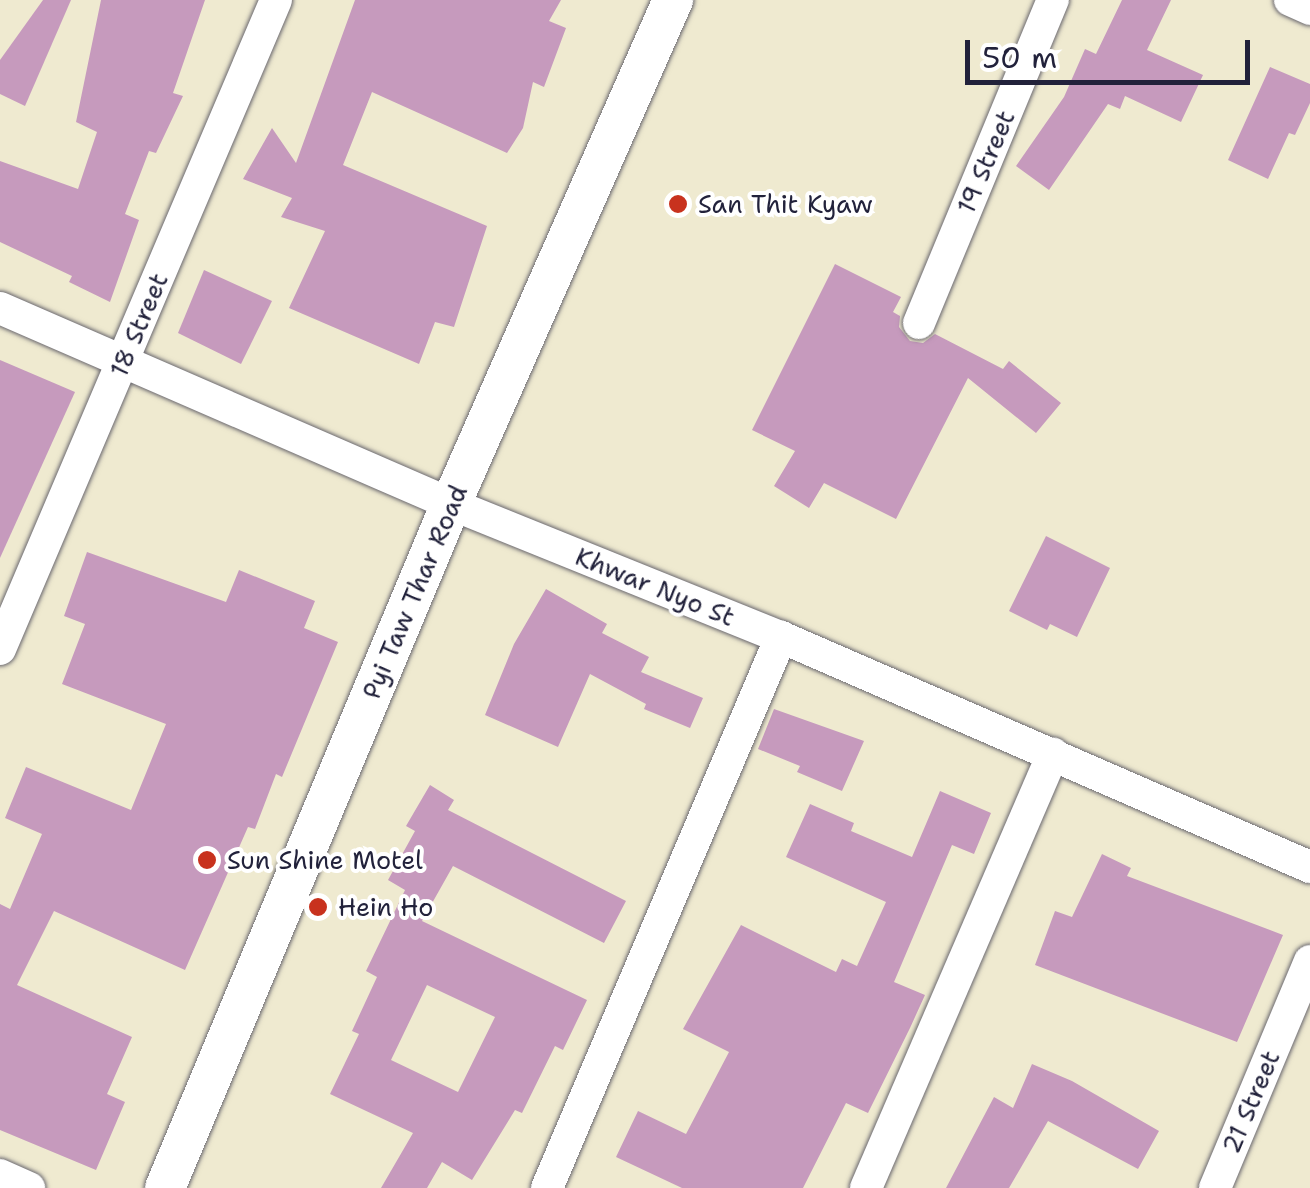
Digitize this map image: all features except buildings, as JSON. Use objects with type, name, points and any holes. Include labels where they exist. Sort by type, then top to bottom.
[{"type":"street","name":"18 Street","points":[[0,649],[276,0]]},
{"type":"street","name":"Pyi Taw Thar Road","points":[[165,1188],[451,504],[673,0]]},
{"type":"street","name":"19 Street","points":[[919,323],[1053,0]]},
{"type":"street","points":[[1290,0],[1310,9]]},
{"type":"street","name":"Khwar Nyo St","points":[[0,308],[125,359],[451,504],[781,637],[1310,868]]},
{"type":"street","points":[[547,1188],[781,637]]},
{"type":"street","points":[[866,1188],[1053,754]]},
{"type":"street","name":"21 Street","points":[[1215,1188],[1310,961]]},
{"type":"street","points":[[0,1175],[29,1188]]},
{"type":"place","name":"San Thit Kyaw","points":[[678,204]]},
{"type":"place","name":"Sun Shine Motel","points":[[207,860]]},
{"type":"place","name":"Hein Ho","points":[[318,907]]}]
